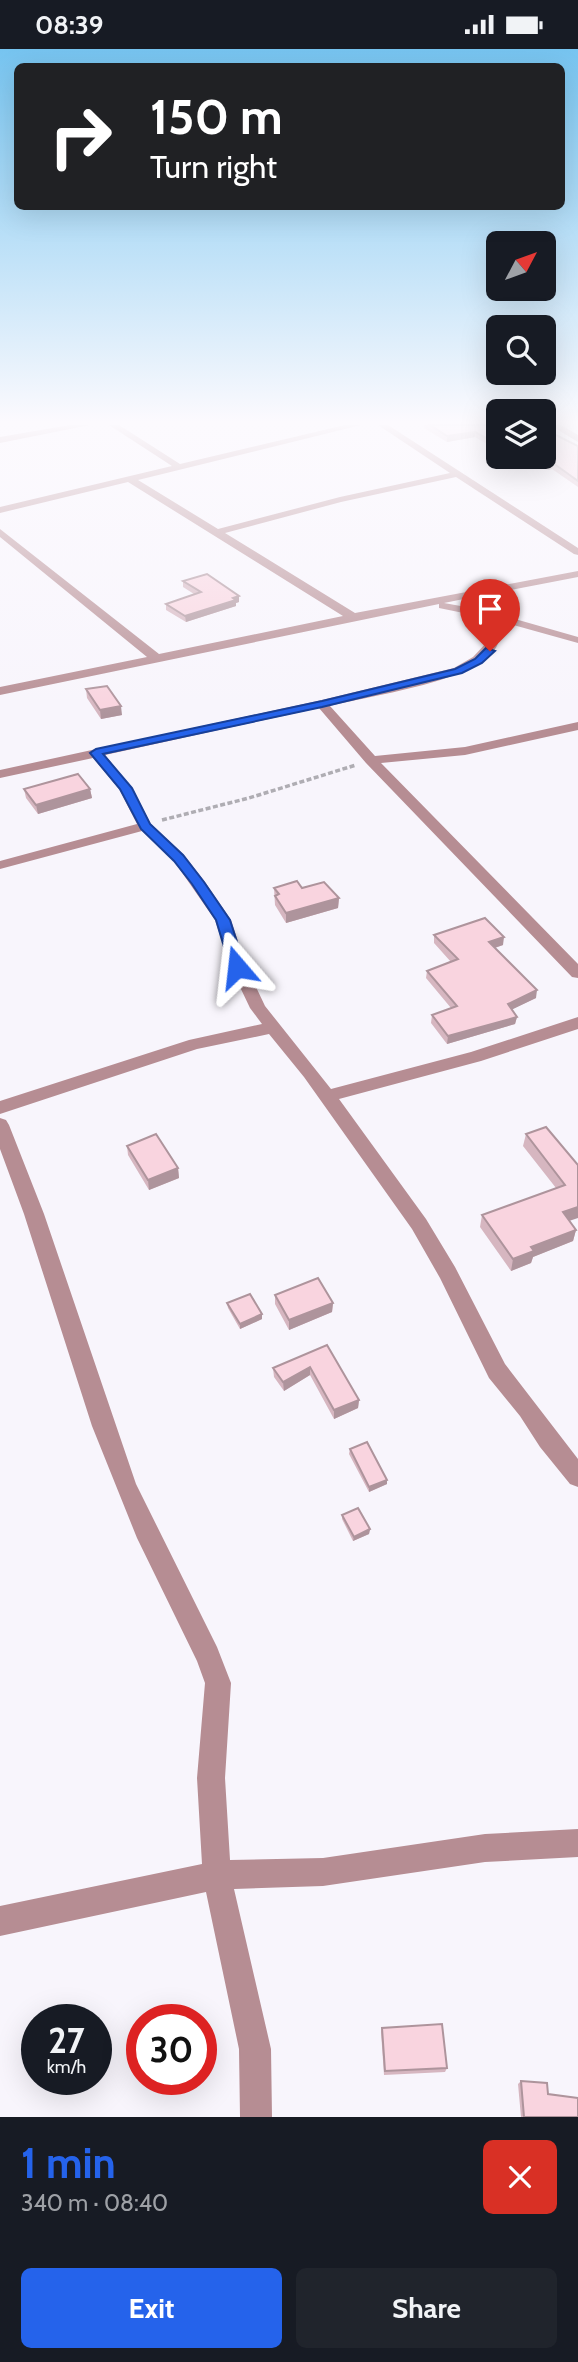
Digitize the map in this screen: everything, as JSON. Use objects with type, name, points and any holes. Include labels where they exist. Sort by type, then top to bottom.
[{"type":"street","points":[[197,522],[354,617]]},
{"type":"street","points":[[215,533],[259,522]]},
{"type":"street","points":[[530,522],[578,552]]},
{"type":"street","points":[[0,532],[156,657]]},
{"type":"street","points":[[0,691],[156,657],[578,573]]},
{"type":"street","points":[[0,774],[322,704],[458,671],[478,661],[494,643],[494,599],[500,590]]},
{"type":"street","points":[[422,604],[468,609],[540,632],[578,640]]},
{"type":"street","points":[[322,704],[371,760],[578,972]]},
{"type":"street","points":[[371,760],[465,751],[578,726]]},
{"type":"street","points":[[96,753],[125,788],[145,826],[178,858],[223,920],[237,967],[258,1008],[327,1096],[419,1224],[448,1273],[497,1371],[578,1476]]},
{"type":"street","points":[[0,865],[145,826]]},
{"type":"street","points":[[327,1096],[475,1057],[578,1023]]},
{"type":"street","points":[[0,1108],[195,1044],[274,1027]]},
{"type":"street","points":[[0,1125],[34,1214],[121,1474],[145,1530],[208,1656],[218,1683],[211,1778],[217,1875],[255,2049],[256,2117]]},
{"type":"street","points":[[0,1921],[217,1875],[323,1872],[485,1848],[578,1843]]},
{"type":"path","points":[[145,826],[371,760]]},
{"type":"building","points":[[207,574],[239,596],[233,598],[236,600],[185,616],[166,604],[201,592],[183,581]]},
{"type":"building","points":[[107,686],[121,706],[100,710],[86,689]]},
{"type":"building","points":[[78,774],[90,789],[36,805],[24,789]]},
{"type":"building","points":[[297,881],[302,888],[324,882],[339,898],[286,913],[275,896],[279,894],[274,888]]},
{"type":"building","points":[[485,918],[504,937],[489,942],[537,990],[508,1004],[517,1017],[448,1036],[432,1015],[457,1006],[427,971],[458,959],[434,935]]},
{"type":"building","points":[[546,1127],[578,1165],[578,1207],[563,1212],[576,1230],[531,1247],[534,1251],[513,1259],[482,1215],[565,1185],[526,1134]]},
{"type":"building","points":[[156,1134],[178,1168],[148,1180],[127,1146]]},
{"type":"building","points":[[318,1278],[333,1303],[289,1320],[275,1295]]},
{"type":"building","points":[[250,1294],[262,1314],[240,1324],[227,1303]]},
{"type":"building","points":[[327,1345],[359,1400],[334,1410],[310,1367],[283,1382],[273,1368]]},
{"type":"building","points":[[367,1442],[387,1480],[369,1487],[350,1449]]},
{"type":"building","points":[[358,1508],[370,1529],[354,1537],[342,1515]]},
{"type":"building","points":[[442,2024],[447,2068],[385,2071],[382,2028]]},
{"type":"building","points":[[521,2081],[547,2083],[548,2094],[578,2098],[578,2117],[524,2117]]},
{"type":"route","points":[[237,967],[223,920],[198,882],[145,826],[125,788],[96,753],[322,704],[458,671],[478,661],[490,651]]}]
